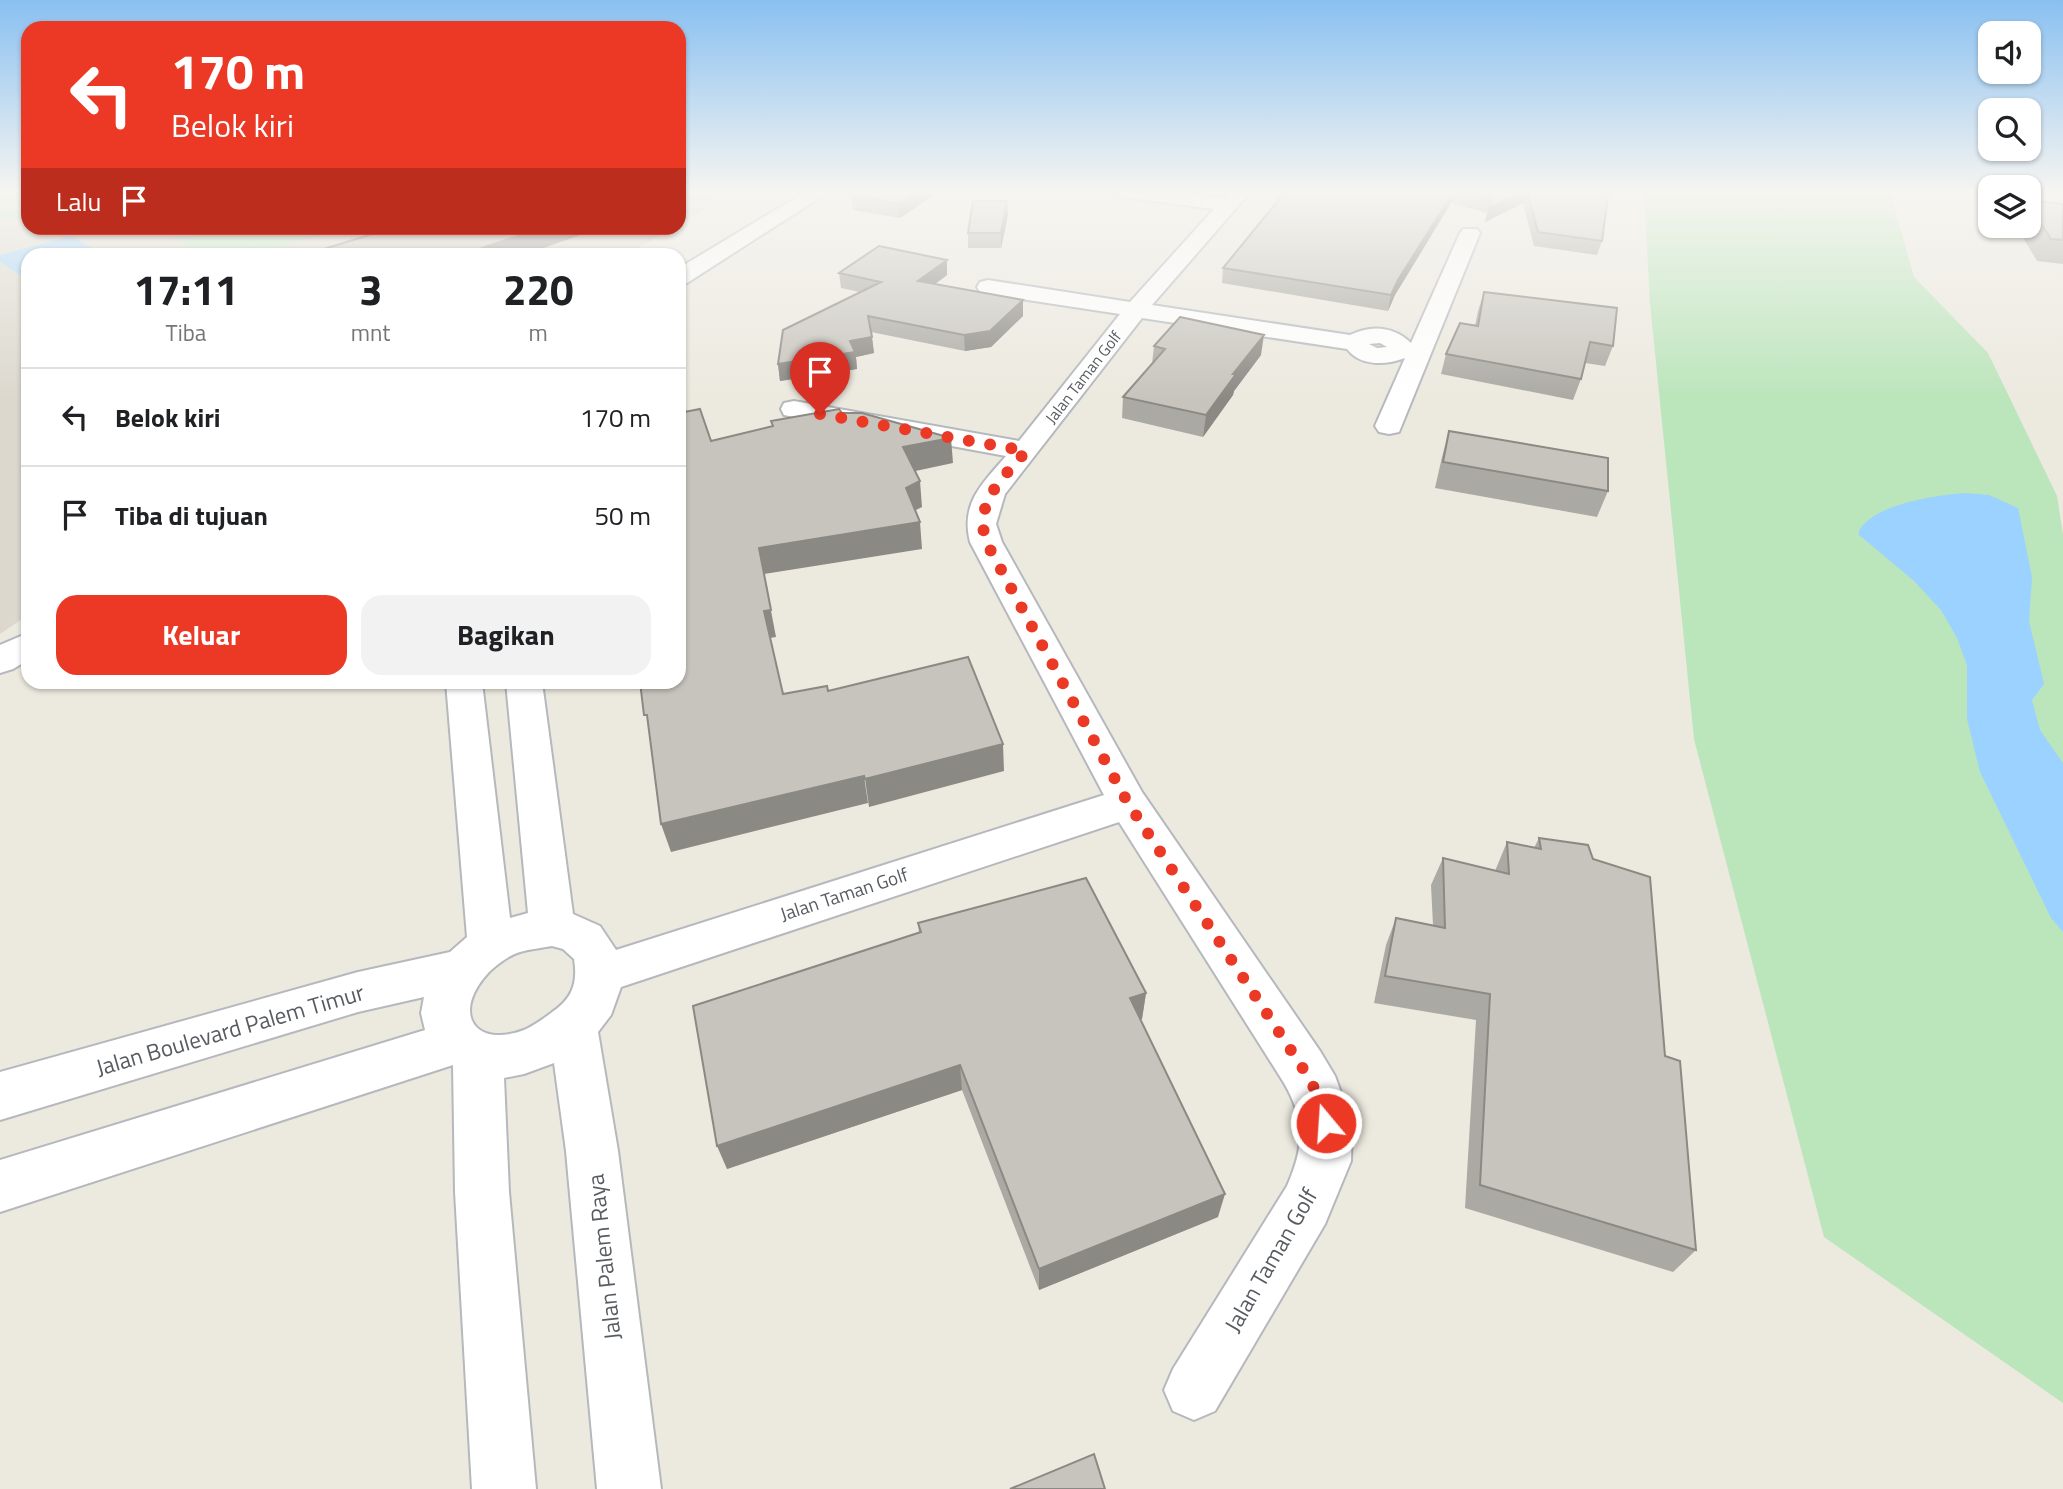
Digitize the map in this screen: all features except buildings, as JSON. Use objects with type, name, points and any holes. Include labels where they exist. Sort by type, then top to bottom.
[{"type":"street","points":[[686,274],[707,260]]},
{"type":"street","name":"Jalan Taman Golf","points":[[1179,260],[1136,309],[991,492],[981,524],[983,533],[1128,803],[1302,1067],[1317,1093],[1326,1123],[1325,1161],[1306,1205],[1194,1390]]},
{"type":"street","points":[[1389,426],[1410,351],[1456,260]]},
{"type":"street","points":[[989,288],[1355,343],[1371,354],[1391,355],[1410,351]]},
{"type":"street","points":[[794,409],[1026,451]]},
{"type":"street","points":[[0,661],[21,648]]},
{"type":"street","points":[[464,689],[476,957]]},
{"type":"street","points":[[525,689],[552,929]]},
{"type":"street","name":"Jalan Taman Golf","points":[[601,974],[1128,803]]},
{"type":"street","points":[[0,1186],[467,1048],[509,1056],[544,1045],[573,1026],[594,1000],[601,974],[595,951],[578,935],[552,929],[521,932],[476,957],[447,995],[445,1020],[467,1048],[482,1192],[504,1489]]},
{"type":"street","name":"Jalan Boulevard Palem Timur","points":[[0,1096],[476,957]]},
{"type":"street","name":"Jalan Palem Raya","points":[[573,1026],[592,1151],[629,1489]]},
{"type":"shaded area","points":[[0,260],[21,260],[21,620],[0,634]]},
{"type":"green space","points":[[1648,260],[1909,260],[1914,277],[1988,353],[2057,496],[2063,535],[2063,1403],[1824,1237],[1694,739]]},
{"type":"water","points":[[21,260],[21,276],[0,262]]},
{"type":"water","points":[[1965,493],[1989,495],[2018,508],[2032,577],[2029,621],[2044,684],[2032,700],[2040,730],[2063,763],[2063,932],[2051,918],[1980,772],[1967,719],[1967,665],[1957,638],[1941,610],[1914,581],[1858,534],[1864,524],[1888,509],[1921,499]]},
{"type":"route","points":[[820,414],[1026,451],[991,492],[981,524],[986,542],[1128,803],[1302,1067],[1317,1093],[1326,1123]]}]
